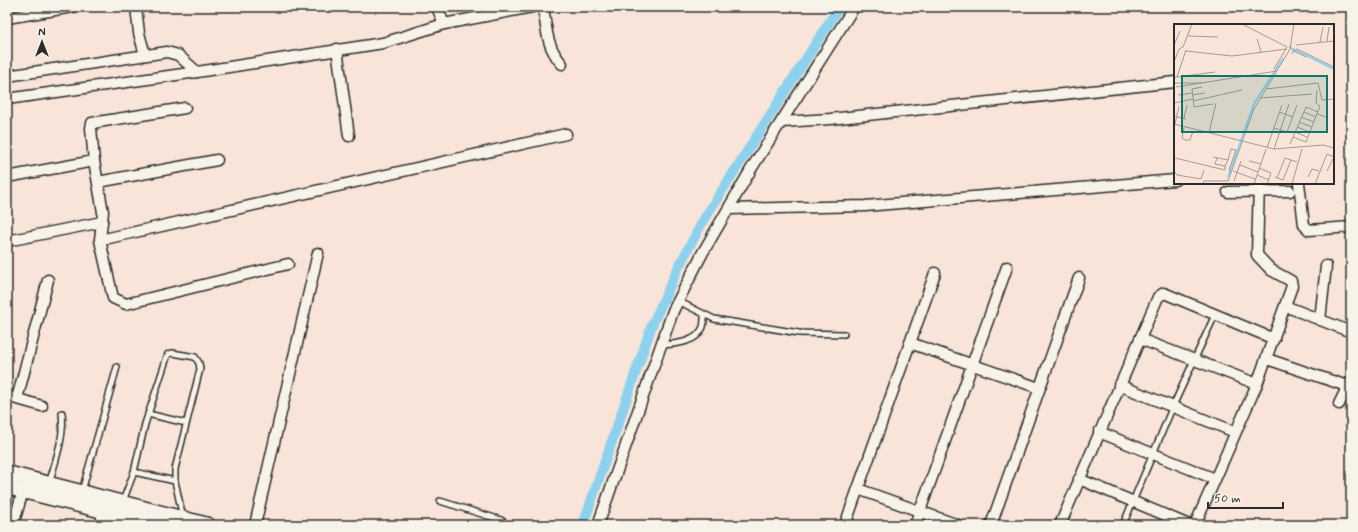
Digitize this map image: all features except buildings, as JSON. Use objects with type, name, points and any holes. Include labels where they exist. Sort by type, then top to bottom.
[{"type":"street","points":[[7,18],[73,7]]},
{"type":"street","points":[[136,7],[139,33],[144,56]]},
{"type":"street","points":[[437,7],[444,24]]},
{"type":"street","points":[[7,99],[197,72],[383,43],[444,24],[532,7]]},
{"type":"street","points":[[543,7],[550,47],[562,64]]},
{"type":"street","points":[[598,525],[661,345],[678,301],[702,254],[854,7]]},
{"type":"street","points":[[337,49],[349,136]]},
{"type":"street","points":[[7,76],[174,53],[197,72]]},
{"type":"street","points":[[782,122],[830,119],[1174,82]]},
{"type":"street","points":[[185,108],[92,123],[91,128],[94,162],[103,212],[100,240],[113,298],[126,304],[288,264]]},
{"type":"street","points":[[100,240],[566,134]]},
{"type":"street","points":[[98,182],[217,160]]},
{"type":"street","points":[[7,177],[94,162]]},
{"type":"street","points":[[729,209],[865,206],[1174,180]]},
{"type":"street","points":[[1299,184],[1304,225],[1309,230],[1351,227]]},
{"type":"street","points":[[1195,525],[1257,384],[1274,339],[1292,283],[1271,270],[1257,255],[1259,187]]},
{"type":"street","points":[[1228,192],[1259,187],[1290,191]]},
{"type":"street","points":[[7,241],[102,222]]},
{"type":"street","points":[[255,525],[318,253]]},
{"type":"street","points":[[1320,320],[1326,266]]},
{"type":"street","points":[[915,525],[1006,267]]},
{"type":"street","points":[[845,525],[935,273]]},
{"type":"street","points":[[991,525],[1079,278]]},
{"type":"street","points":[[42,406],[12,398],[48,280]]},
{"type":"street","points":[[1060,525],[1158,296],[1164,293],[1274,339]]},
{"type":"street","points":[[1285,306],[1346,330]]},
{"type":"street","points":[[1140,339],[1257,384]]},
{"type":"street","points":[[910,343],[1039,388]]},
{"type":"street","points":[[1267,359],[1344,385],[1350,384]]},
{"type":"street","points":[[1339,404],[1350,384]]},
{"type":"street","points":[[1119,385],[1235,432]]},
{"type":"street","points":[[1099,432],[1215,479]]},
{"type":"street","points":[[7,473],[208,525]]},
{"type":"street","points":[[1079,479],[1189,525]]},
{"type":"street","points":[[7,487],[101,520],[159,525]]},
{"type":"street","points":[[858,490],[958,525]]},
{"type":"street","points":[[13,525],[23,492]]},
{"type":"lane","points":[[678,301],[714,319],[799,333],[844,334]]},
{"type":"lane","points":[[661,345],[681,343],[695,336],[703,327],[704,315]]},
{"type":"lane","points":[[1123,525],[1173,406],[1215,315]]},
{"type":"lane","points":[[122,503],[134,472],[148,414],[168,354],[182,354],[195,358],[199,363],[200,369],[175,469],[175,481],[183,519]]},
{"type":"lane","points":[[82,492],[116,367]]},
{"type":"lane","points":[[49,485],[64,421],[62,413]]},
{"type":"lane","points":[[148,414],[186,423]]},
{"type":"lane","points":[[134,472],[175,481]]},
{"type":"lane","points":[[440,501],[501,520],[508,525]]},
{"type":"waterway","points":[[583,525],[652,325],[679,266],[704,219],[839,7]]}]
